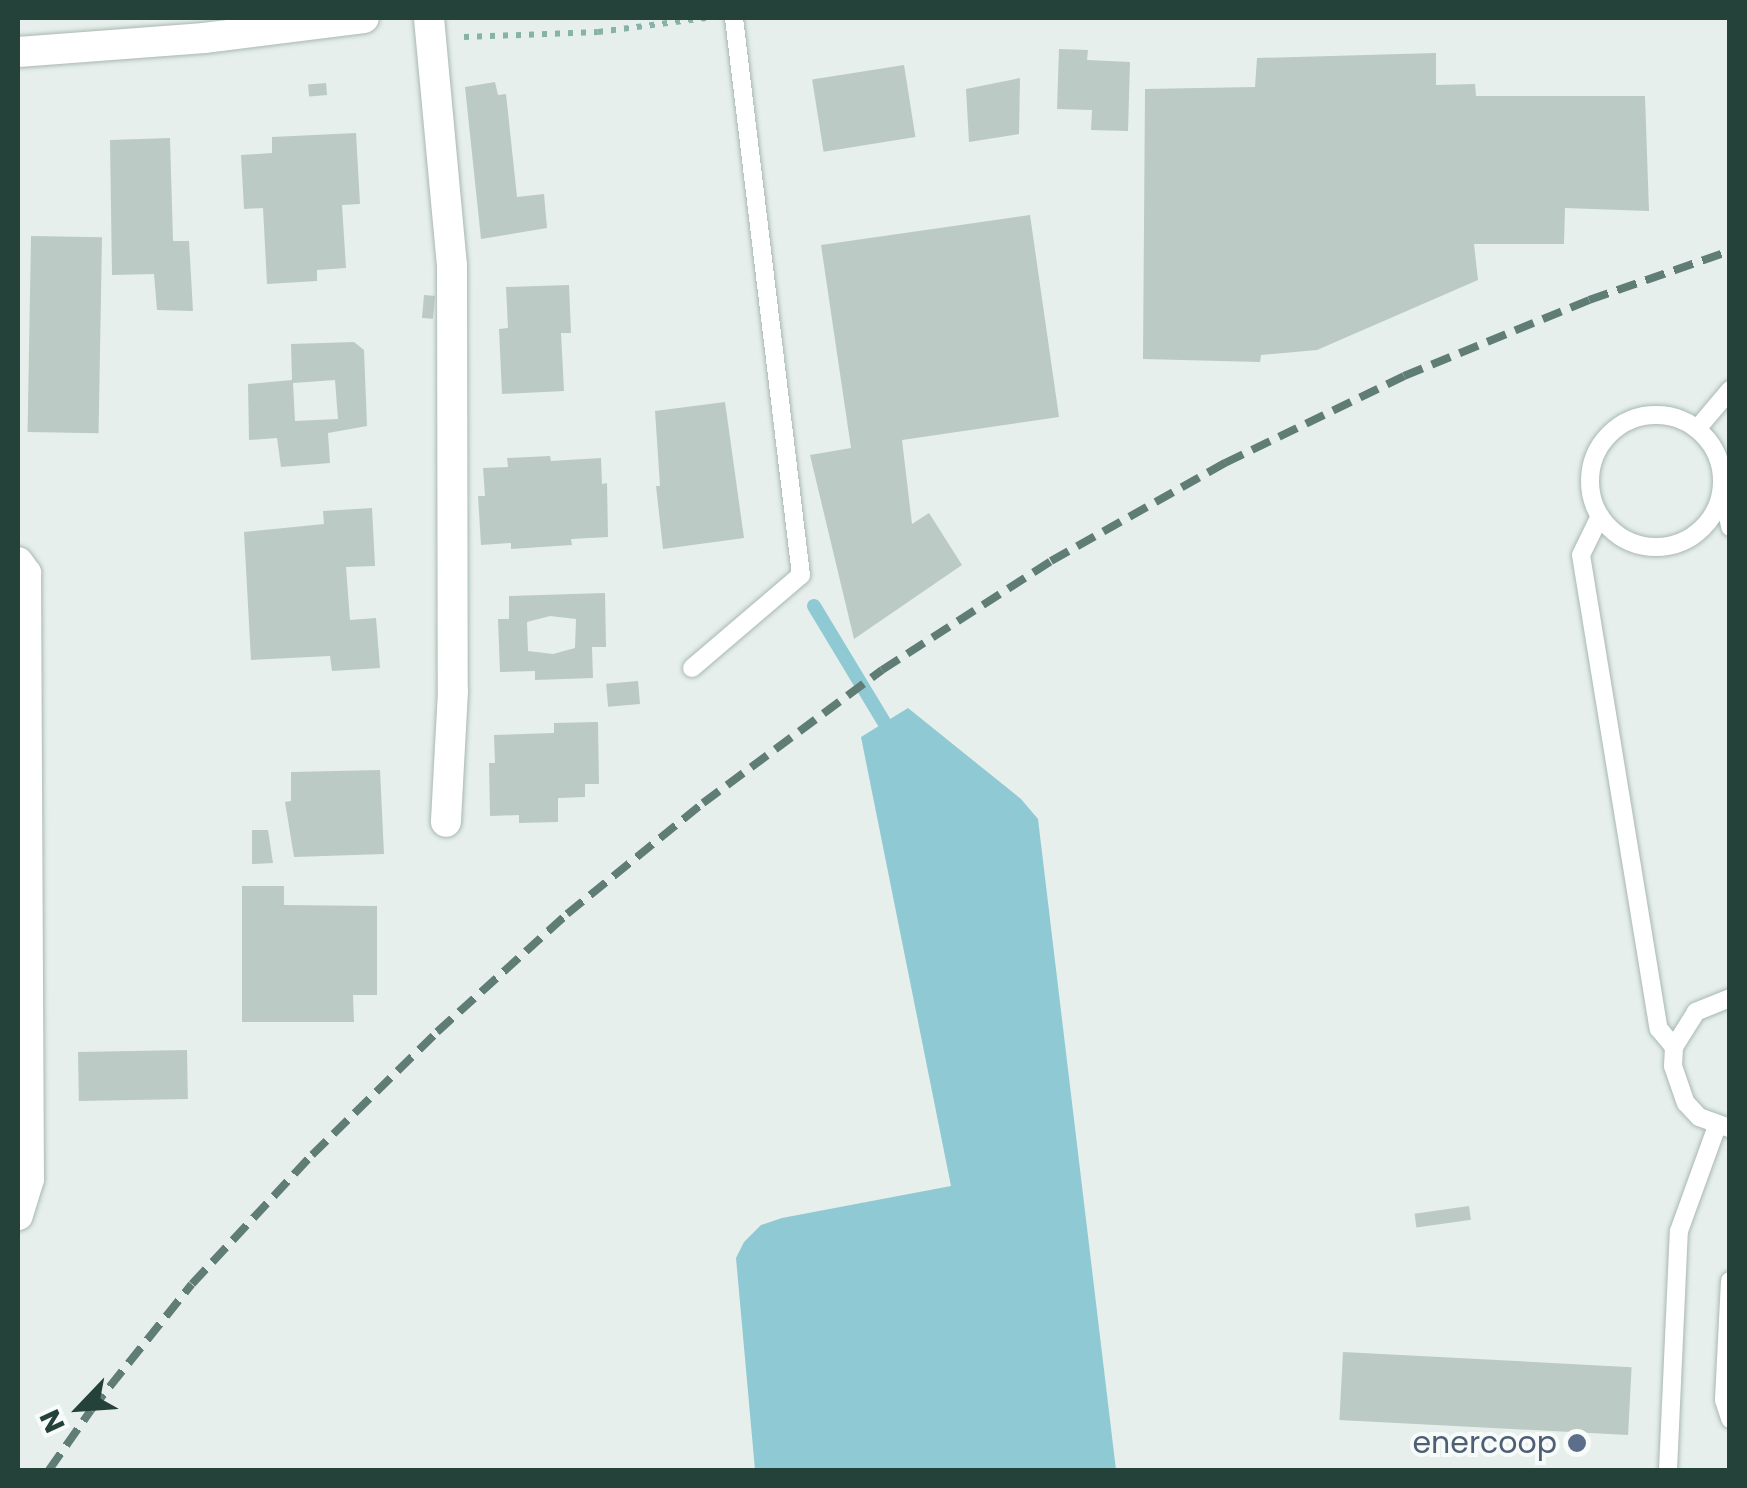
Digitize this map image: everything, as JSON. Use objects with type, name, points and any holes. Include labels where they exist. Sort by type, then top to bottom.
[{"type":"street","points":[[18,52],[204,38],[364,18]]},
{"type":"street","points":[[429,18],[452,266],[453,692],[446,822]]},
{"type":"street","points":[[18,562],[26,573],[29,1160],[29,1179],[18,1216]]},
{"type":"lane","points":[[692,668],[801,575],[734,18]]},
{"type":"lane","points":[[1697,429],[1730,390]]},
{"type":"lane","points":[[1722,486],[1718,504],[1696,534],[1662,548],[1626,540],[1600,516],[1590,480],[1600,446],[1612,431],[1627,421],[1663,415],[1697,429],[1717,454],[1730,527]]},
{"type":"lane","points":[[1600,516],[1581,555],[1659,1029],[1674,1047]]},
{"type":"lane","points":[[1668,1470],[1679,1231],[1723,1127],[1686,1103],[1674,1072],[1674,1047],[1696,1012],[1730,998]]},
{"type":"lane","points":[[1730,1280],[1724,1400],[1730,1419]]},
{"type":"water","points":[[908,708],[1021,799],[1038,819],[1116,1470],[755,1470],[736,1258],[744,1242],[761,1225],[782,1218],[951,1186],[861,737]]},
{"type":"building","points":[[1059,49],[1088,50],[1087,60],[1130,62],[1128,131],[1091,130],[1092,110],[1057,109]]},
{"type":"building","points":[[1436,53],[1436,85],[1475,84],[1476,96],[1645,96],[1649,211],[1565,208],[1564,244],[1474,244],[1478,280],[1317,350],[1261,355],[1260,362],[1143,359],[1145,89],[1255,87],[1257,58]]},
{"type":"building","points":[[904,65],[915,137],[824,152],[812,80]]},
{"type":"building","points":[[1020,78],[1019,134],[969,142],[966,89]]},
{"type":"building","points":[[495,82],[498,95],[506,94],[517,197],[544,194],[547,228],[481,239],[465,87]]},
{"type":"building","points":[[326,83],[327,95],[309,97],[308,85]]},
{"type":"building","points":[[356,133],[360,204],[342,205],[346,268],[317,270],[317,281],[267,284],[263,208],[244,209],[241,155],[272,153],[272,137]]},
{"type":"building","points":[[170,138],[173,241],[189,241],[193,311],[157,310],[154,274],[112,275],[110,140]]},
{"type":"building","points":[[1030,215],[1059,417],[902,440],[912,524],[929,513],[962,565],[854,639],[810,455],[851,448],[821,245]]},
{"type":"building","points":[[31,236],[102,237],[99,433],[28,432]]},
{"type":"building","points":[[569,285],[571,333],[561,333],[564,391],[502,394],[499,329],[508,328],[506,287]]},
{"type":"building","points":[[424,295],[435,296],[433,319],[422,318]]},
{"type":"building","points":[[354,342],[364,350],[367,426],[328,433],[330,463],[281,467],[277,438],[249,440],[248,384],[292,380],[291,344]],"holes":[[[335,380],[338,419],[295,421],[293,383]]]},
{"type":"building","points":[[725,402],[744,538],[663,549],[656,486],[660,486],[655,411]]},
{"type":"building","points":[[550,456],[551,461],[601,458],[602,484],[607,483],[608,537],[571,539],[572,545],[511,549],[511,543],[481,545],[478,496],[485,496],[483,468],[508,467],[507,458]]},
{"type":"building","points":[[372,508],[375,566],[346,567],[350,620],[376,618],[380,668],[332,671],[330,656],[251,660],[244,532],[324,524],[323,511]]},
{"type":"building","points":[[605,593],[606,647],[592,647],[593,678],[535,680],[535,671],[500,672],[498,619],[509,619],[509,596]],"holes":[[[550,616],[576,619],[575,648],[553,654],[528,651],[527,622]]]},
{"type":"building","points":[[638,681],[640,704],[608,707],[606,684]]},
{"type":"building","points":[[598,722],[599,784],[585,784],[585,797],[558,798],[558,822],[519,823],[519,815],[490,816],[489,763],[495,763],[494,735],[554,733],[554,723]]},
{"type":"building","points":[[380,770],[384,854],[294,857],[285,802],[291,801],[291,772]]},
{"type":"building","points":[[252,830],[268,830],[273,863],[252,864]]},
{"type":"building","points":[[242,886],[284,886],[284,905],[377,906],[377,995],[353,995],[354,1022],[242,1022]]},
{"type":"building","points":[[187,1050],[188,1099],[79,1101],[78,1052]]},
{"type":"building","points":[[1469,1206],[1471,1220],[1416,1228],[1415,1214]]},
{"type":"building","points":[[1343,1352],[1632,1367],[1628,1435],[1339,1420]]},
{"type":"waterway","points":[[814,606],[884,722]]},
{"type":"railway","points":[[49,1470],[91,1410],[192,1284],[312,1155],[437,1032],[567,914],[703,803],[882,670],[1051,561],[1225,463],[1404,376],[1589,300],[1730,251]]},
{"type":"place","name":"enercoop","points":[[1577,1443]]}]
